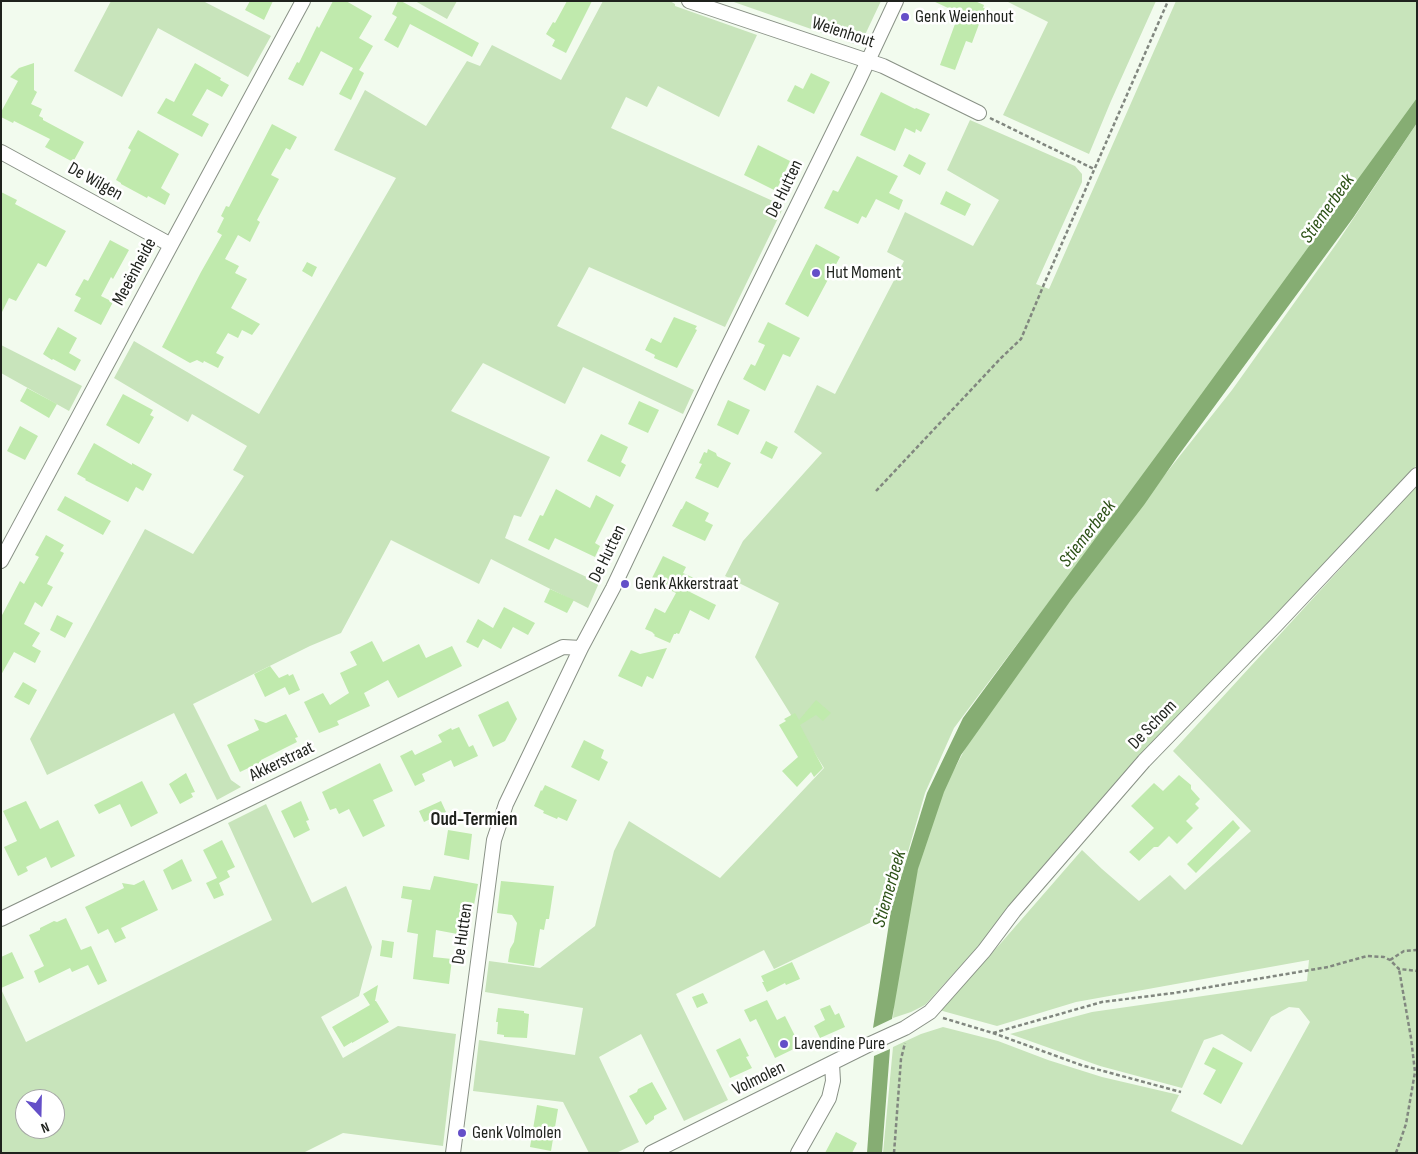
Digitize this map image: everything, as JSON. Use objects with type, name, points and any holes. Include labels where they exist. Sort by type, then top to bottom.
[{"type":"street","name":"Meeënheide","points":[[1,561],[303,1]]},
{"type":"street","name":"Weienhout","points":[[689,1],[883,66],[979,113]]},
{"type":"street","name":"De Hutten","points":[[453,1153],[494,840],[506,804],[581,648],[613,588],[896,1]]},
{"type":"street","name":"De Wilgen","points":[[1,152],[171,245]]},
{"type":"street","name":"De Schom","points":[[930,1012],[984,951],[1014,911],[1144,761],[1276,625],[1417,475]]},
{"type":"street","name":"Akkerstraat","points":[[1,920],[563,647],[581,648]]},
{"type":"street","name":"Volmolen","points":[[651,1153],[905,1028],[930,1012]]},
{"type":"street","points":[[798,1153],[829,1098],[833,1081],[832,1064]]},
{"type":"path","points":[[876,491],[1001,358],[1021,340],[1168,1]]},
{"type":"path","points":[[979,113],[1094,169]]},
{"type":"path","points":[[1390,960],[1404,951],[1417,950]]},
{"type":"path","points":[[993,1033],[1102,1002],[1174,993],[1328,967],[1367,956],[1384,957],[1399,969],[1415,1072],[1406,1124],[1396,1153]]},
{"type":"path","points":[[1399,969],[1417,971]]},
{"type":"path","points":[[930,1012],[951,1021],[993,1033],[1081,1065],[1181,1092]]},
{"type":"path","points":[[894,1153],[900,1059],[905,1043]]},
{"type":"shaded area","points":[[111,1],[203,1],[271,36],[248,77],[158,28],[122,97],[74,71]]},
{"type":"shaded area","points":[[415,1],[457,1],[447,19]]},
{"type":"shaded area","points":[[603,1],[670,1],[675,6],[757,35],[719,117],[658,86],[647,107],[626,97],[611,128],[784,206],[725,327],[589,267],[557,326],[694,390],[683,414],[583,367],[565,404],[483,363],[451,411],[550,457],[521,517],[514,515],[505,538],[599,583],[588,608],[491,559],[479,584],[391,540],[341,633],[310,646],[193,704],[231,780],[241,787],[217,800],[174,713],[47,775],[30,739],[145,529],[193,554],[244,476],[233,470],[247,446],[192,414],[188,422],[114,378],[134,341],[259,414],[396,178],[334,150],[365,90],[426,126],[467,61],[480,66],[492,45],[561,80]]},
{"type":"shaded area","points":[[731,1],[881,1],[863,39],[854,44]]},
{"type":"shaded area","points":[[1006,1],[1156,1],[1089,154],[1003,115],[1048,22]]},
{"type":"shaded area","points":[[1176,1],[1417,1],[1417,102],[1162,452],[954,728],[925,793],[896,893],[884,916],[774,969],[764,950],[676,994],[728,1100],[684,1121],[641,1034],[599,1057],[639,1142],[616,1153],[589,1153],[563,1102],[473,1091],[479,1040],[575,1055],[583,1008],[485,992],[489,961],[540,968],[595,926],[614,851],[629,821],[720,878],[824,768],[755,657],[779,603],[725,576],[743,541],[822,453],[794,432],[817,385],[835,394],[904,261],[887,252],[905,212],[973,246],[999,200],[947,170],[970,120],[1075,166],[1082,174],[1082,182],[1036,284],[1049,289]]},
{"type":"shaded area","points":[[1417,98],[1417,123],[1353,218],[1144,505],[1071,600],[961,755],[944,792],[918,869],[892,1019],[873,1028],[891,910],[927,793],[963,718]]},
{"type":"shaded area","points":[[1417,123],[1417,465],[1147,749],[986,938],[925,1005],[893,1018],[899,937],[935,806],[965,749],[990,709],[1091,568],[1232,390],[1337,243]]},
{"type":"shaded area","points":[[1,345],[82,386],[69,411],[1,373]]},
{"type":"shaded area","points":[[1417,485],[1417,1153],[883,1153],[893,1047],[921,1034],[943,1027],[998,1041],[1048,1060],[1102,1077],[1179,1095],[1171,1111],[1242,1145],[1310,1022],[1299,1008],[1289,1007],[1271,1017],[1251,1052],[1222,1034],[1204,1040],[1182,1088],[1100,1066],[1010,1034],[1092,1012],[1307,981],[1309,960],[1076,1002],[997,1026],[939,1010],[1001,943],[1082,850],[1139,901],[1170,875],[1185,890],[1251,831],[1173,751]]},
{"type":"shaded area","points":[[266,804],[312,903],[346,886],[372,947],[359,996],[321,1017],[343,1058],[398,1026],[456,1034],[443,1146],[343,1133],[303,1153],[1,1153],[1,989],[26,1042],[272,920],[228,823]]},
{"type":"shaded area","points":[[890,1049],[882,1153],[867,1153],[874,1056]]},
{"type":"building","points":[[250,1],[273,1],[264,20],[245,10]]},
{"type":"building","points":[[333,1],[346,1],[372,16],[359,38],[373,46],[359,70],[364,73],[351,100],[339,94],[353,68],[321,51],[303,86],[288,79],[297,62],[299,63],[317,26],[319,28]]},
{"type":"building","points":[[398,1],[479,43],[472,57],[410,24],[398,48],[384,40],[397,17],[392,14]]},
{"type":"building","points":[[567,1],[592,1],[566,53],[552,46],[555,40],[546,34],[553,22],[555,23]]},
{"type":"building","points":[[933,1],[975,1],[984,5],[983,8],[985,8],[972,43],[966,41],[955,70],[940,65],[959,13]]},
{"type":"building","points":[[34,63],[34,90],[37,92],[31,104],[42,109],[39,116],[43,120],[84,142],[73,162],[45,147],[50,139],[14,121],[13,123],[1,117],[1,112],[18,81],[10,77],[19,68]]},
{"type":"building","points":[[195,63],[221,78],[220,80],[229,85],[222,97],[207,89],[192,115],[209,124],[202,137],[157,113],[166,98],[174,102]]},
{"type":"building","points":[[811,73],[830,82],[814,114],[787,101],[795,85],[803,89]]},
{"type":"building","points":[[881,92],[915,109],[930,114],[921,132],[916,129],[915,133],[905,128],[895,151],[860,135]]},
{"type":"building","points":[[272,124],[297,137],[290,150],[286,148],[271,175],[279,179],[257,220],[260,222],[250,242],[238,235],[225,259],[239,266],[235,273],[247,279],[231,308],[260,324],[252,335],[242,330],[238,338],[228,333],[216,353],[224,357],[218,368],[204,361],[203,363],[197,360],[190,363],[162,347],[222,235],[217,232],[224,218],[221,216],[226,206],[229,207]]},
{"type":"building","points":[[138,130],[179,154],[161,188],[170,194],[165,205],[148,196],[147,198],[116,180],[131,150],[128,148]]},
{"type":"building","points":[[758,145],[790,161],[776,191],[744,175]]},
{"type":"building","points":[[909,154],[926,163],[920,175],[903,166]]},
{"type":"building","points":[[857,156],[898,176],[889,193],[903,200],[899,210],[876,199],[866,218],[862,216],[858,224],[824,208],[833,190],[838,192]]},
{"type":"building","points":[[946,191],[971,204],[965,216],[940,204]]},
{"type":"building","points":[[1,192],[17,200],[15,204],[66,231],[46,267],[38,263],[16,301],[9,298],[1,314]]},
{"type":"building","points":[[110,240],[129,250],[101,296],[113,302],[101,325],[74,311],[81,298],[75,295],[84,279],[88,281]]},
{"type":"building","name":"Hut Moment","points":[[816,244],[840,257],[808,317],[785,304]]},
{"type":"building","points":[[307,262],[317,267],[312,277],[302,271]]},
{"type":"building","points":[[674,317],[697,326],[695,329],[697,330],[677,368],[654,358],[655,355],[645,350],[651,338],[661,343]]},
{"type":"building","points":[[768,322],[800,338],[790,357],[783,354],[765,391],[743,379],[751,364],[755,366],[765,345],[758,342]]},
{"type":"building","points":[[58,327],[77,338],[69,353],[81,360],[75,371],[43,354]]},
{"type":"building","points":[[27,388],[57,404],[49,418],[20,401]]},
{"type":"building","points":[[123,394],[153,410],[150,415],[154,417],[139,444],[106,425]]},
{"type":"building","points":[[728,400],[750,410],[738,435],[717,425]]},
{"type":"building","points":[[639,401],[659,410],[648,433],[628,424]]},
{"type":"building","points":[[20,426],[38,436],[25,460],[7,451]]},
{"type":"building","points":[[601,434],[628,447],[621,462],[626,465],[620,477],[587,461]]},
{"type":"building","points":[[766,441],[778,447],[772,459],[760,453]]},
{"type":"building","points":[[94,443],[152,474],[143,491],[136,487],[128,502],[77,474]]},
{"type":"building","points":[[708,449],[731,463],[718,488],[695,478],[702,464],[699,463],[704,452],[707,453]]},
{"type":"building","points":[[556,489],[590,508],[596,495],[614,505],[595,543],[600,546],[595,557],[555,538],[549,550],[528,540],[540,515],[543,516]]},
{"type":"building","points":[[65,496],[111,521],[103,535],[57,510]]},
{"type":"building","points":[[686,501],[709,513],[705,521],[713,525],[705,541],[672,526]]},
{"type":"building","points":[[46,535],[64,545],[60,551],[64,553],[47,584],[53,587],[42,607],[35,602],[24,624],[40,633],[32,646],[41,651],[35,663],[14,652],[1,675],[1,617],[20,581],[24,584],[39,557],[35,555]]},
{"type":"building","points":[[663,556],[686,567],[683,573],[696,579],[690,592],[716,605],[709,620],[690,610],[679,634],[674,634],[670,643],[654,636],[652,632],[645,629],[655,608],[665,613],[676,593],[670,590],[671,587],[652,578]]},
{"type":"building","points":[[550,589],[574,600],[567,613],[544,602]]},
{"type":"building","points":[[504,607],[535,623],[528,635],[513,627],[501,649],[483,639],[478,648],[466,642],[478,619],[493,628]]},
{"type":"building","points":[[57,615],[73,623],[65,638],[50,630]]},
{"type":"building","points":[[372,641],[383,662],[419,644],[426,658],[452,646],[462,666],[398,698],[388,680],[364,693],[370,706],[337,721],[339,725],[319,733],[304,702],[323,693],[330,705],[349,693],[340,673],[357,665],[350,652]]},
{"type":"building","points":[[667,648],[653,679],[647,676],[642,687],[618,676],[631,650],[640,654]]},
{"type":"building","points":[[270,666],[279,678],[293,674],[300,690],[289,695],[285,687],[265,697],[254,674]]},
{"type":"building","points":[[23,682],[37,690],[29,705],[14,697]]},
{"type":"building","points":[[816,700],[831,713],[823,721],[816,715],[800,725],[823,768],[814,777],[811,772],[797,787],[782,771],[798,757],[779,725],[786,721],[784,719],[795,713],[799,720]]},
{"type":"building","points":[[508,701],[517,719],[505,741],[493,747],[478,715]]},
{"type":"building","points":[[286,714],[298,737],[295,738],[297,742],[240,772],[227,745],[259,730],[254,719],[266,723]]},
{"type":"building","points":[[459,727],[469,747],[473,745],[478,756],[454,767],[451,760],[422,774],[425,781],[415,786],[400,756],[412,750],[415,755],[442,742],[438,735],[451,728],[452,730]]},
{"type":"building","points":[[584,740],[604,750],[601,758],[608,762],[599,781],[571,767]]},
{"type":"building","points":[[380,763],[393,791],[373,800],[385,826],[363,837],[349,809],[339,814],[336,808],[330,810],[322,792]]},
{"type":"building","points":[[186,773],[195,792],[191,793],[193,797],[180,804],[169,784]]},
{"type":"building","points":[[1179,775],[1191,785],[1191,789],[1200,799],[1195,804],[1199,808],[1186,821],[1193,828],[1177,844],[1169,836],[1139,861],[1129,852],[1154,828],[1131,806],[1154,783],[1163,791]]},
{"type":"building","points":[[142,781],[158,813],[131,827],[120,804],[99,814],[94,805]]},
{"type":"building","points":[[545,785],[577,800],[567,821],[543,813],[544,811],[534,806]]},
{"type":"building","points":[[26,801],[40,829],[58,820],[75,856],[51,868],[46,857],[26,867],[28,871],[18,876],[4,847],[17,841],[3,811]]},
{"type":"building","points":[[301,801],[309,820],[306,821],[310,830],[294,838],[281,811]]},
{"type":"building","points":[[441,801],[446,812],[424,822],[419,811]]},
{"type":"building","points":[[1233,820],[1240,828],[1196,873],[1187,864]]},
{"type":"building","points":[[448,830],[472,834],[469,860],[444,855]]},
{"type":"building","points":[[222,840],[235,867],[227,871],[230,877],[219,883],[224,895],[214,899],[206,883],[217,878],[203,850]]},
{"type":"building","points":[[182,859],[192,881],[172,890],[163,870]]},
{"type":"building","points":[[434,876],[478,884],[468,936],[436,930],[433,957],[452,959],[449,984],[413,979],[418,934],[407,932],[412,900],[401,898],[403,886],[430,890]]},
{"type":"building","points":[[144,880],[158,910],[121,928],[126,938],[115,943],[108,929],[98,934],[85,907],[124,888],[122,883],[134,885]]},
{"type":"building","points":[[501,881],[554,886],[549,919],[546,919],[544,930],[540,929],[534,966],[508,962],[517,923],[512,915],[497,913]]},
{"type":"building","points":[[66,918],[81,950],[91,946],[107,981],[98,985],[88,965],[72,972],[70,968],[39,983],[34,971],[44,966],[29,935],[54,921],[57,922]]},
{"type":"building","points":[[382,940],[394,942],[392,958],[380,956]]},
{"type":"building","points":[[12,952],[24,978],[1,988],[1,957]]},
{"type":"building","points":[[792,962],[800,979],[786,985],[785,983],[767,992],[761,976]]},
{"type":"building","points":[[378,985],[375,1001],[389,1022],[344,1047],[332,1027],[370,1005],[363,994]]},
{"type":"building","points":[[703,993],[708,1003],[697,1008],[692,997]]},
{"type":"building","points":[[767,1000],[777,1020],[785,1016],[800,1046],[775,1058],[756,1019],[750,1022],[744,1010]]},
{"type":"building","points":[[830,1005],[835,1015],[839,1013],[845,1027],[820,1038],[814,1026],[825,1020],[820,1009]]},
{"type":"building","points":[[498,1008],[524,1011],[524,1013],[529,1014],[527,1038],[504,1037],[504,1035],[497,1034]]},
{"type":"building","points":[[740,1038],[749,1056],[746,1057],[752,1068],[730,1078],[716,1050]]},
{"type":"building","points":[[1213,1047],[1243,1063],[1221,1104],[1203,1094],[1216,1070],[1204,1064]]},
{"type":"building","points":[[652,1082],[667,1109],[654,1116],[654,1119],[646,1125],[629,1096]]},
{"type":"building","points":[[537,1105],[558,1109],[551,1151],[530,1147]]},
{"type":"building","points":[[836,1132],[857,1143],[852,1153],[825,1153]]},
{"type":"place","name":"Genk Weienhout","points":[[905,17]]},
{"type":"place","name":"Hut Moment","points":[[816,273]]},
{"type":"place","name":"Genk Akkerstraat","points":[[625,584]]},
{"type":"place","name":"Lavendine Pure","points":[[784,1044]]},
{"type":"place","name":"Genk Volmolen","points":[[462,1133]]},
{"type":"district","name":"Oud-Termien","points":[[474,820]]},
{"type":"water label","name":"Stiemerbeek","points":[[1328,209]]},
{"type":"water label","name":"Stiemerbeek","points":[[1088,534]]},
{"type":"water label","name":"Stiemerbeek","points":[[890,889]]}]
